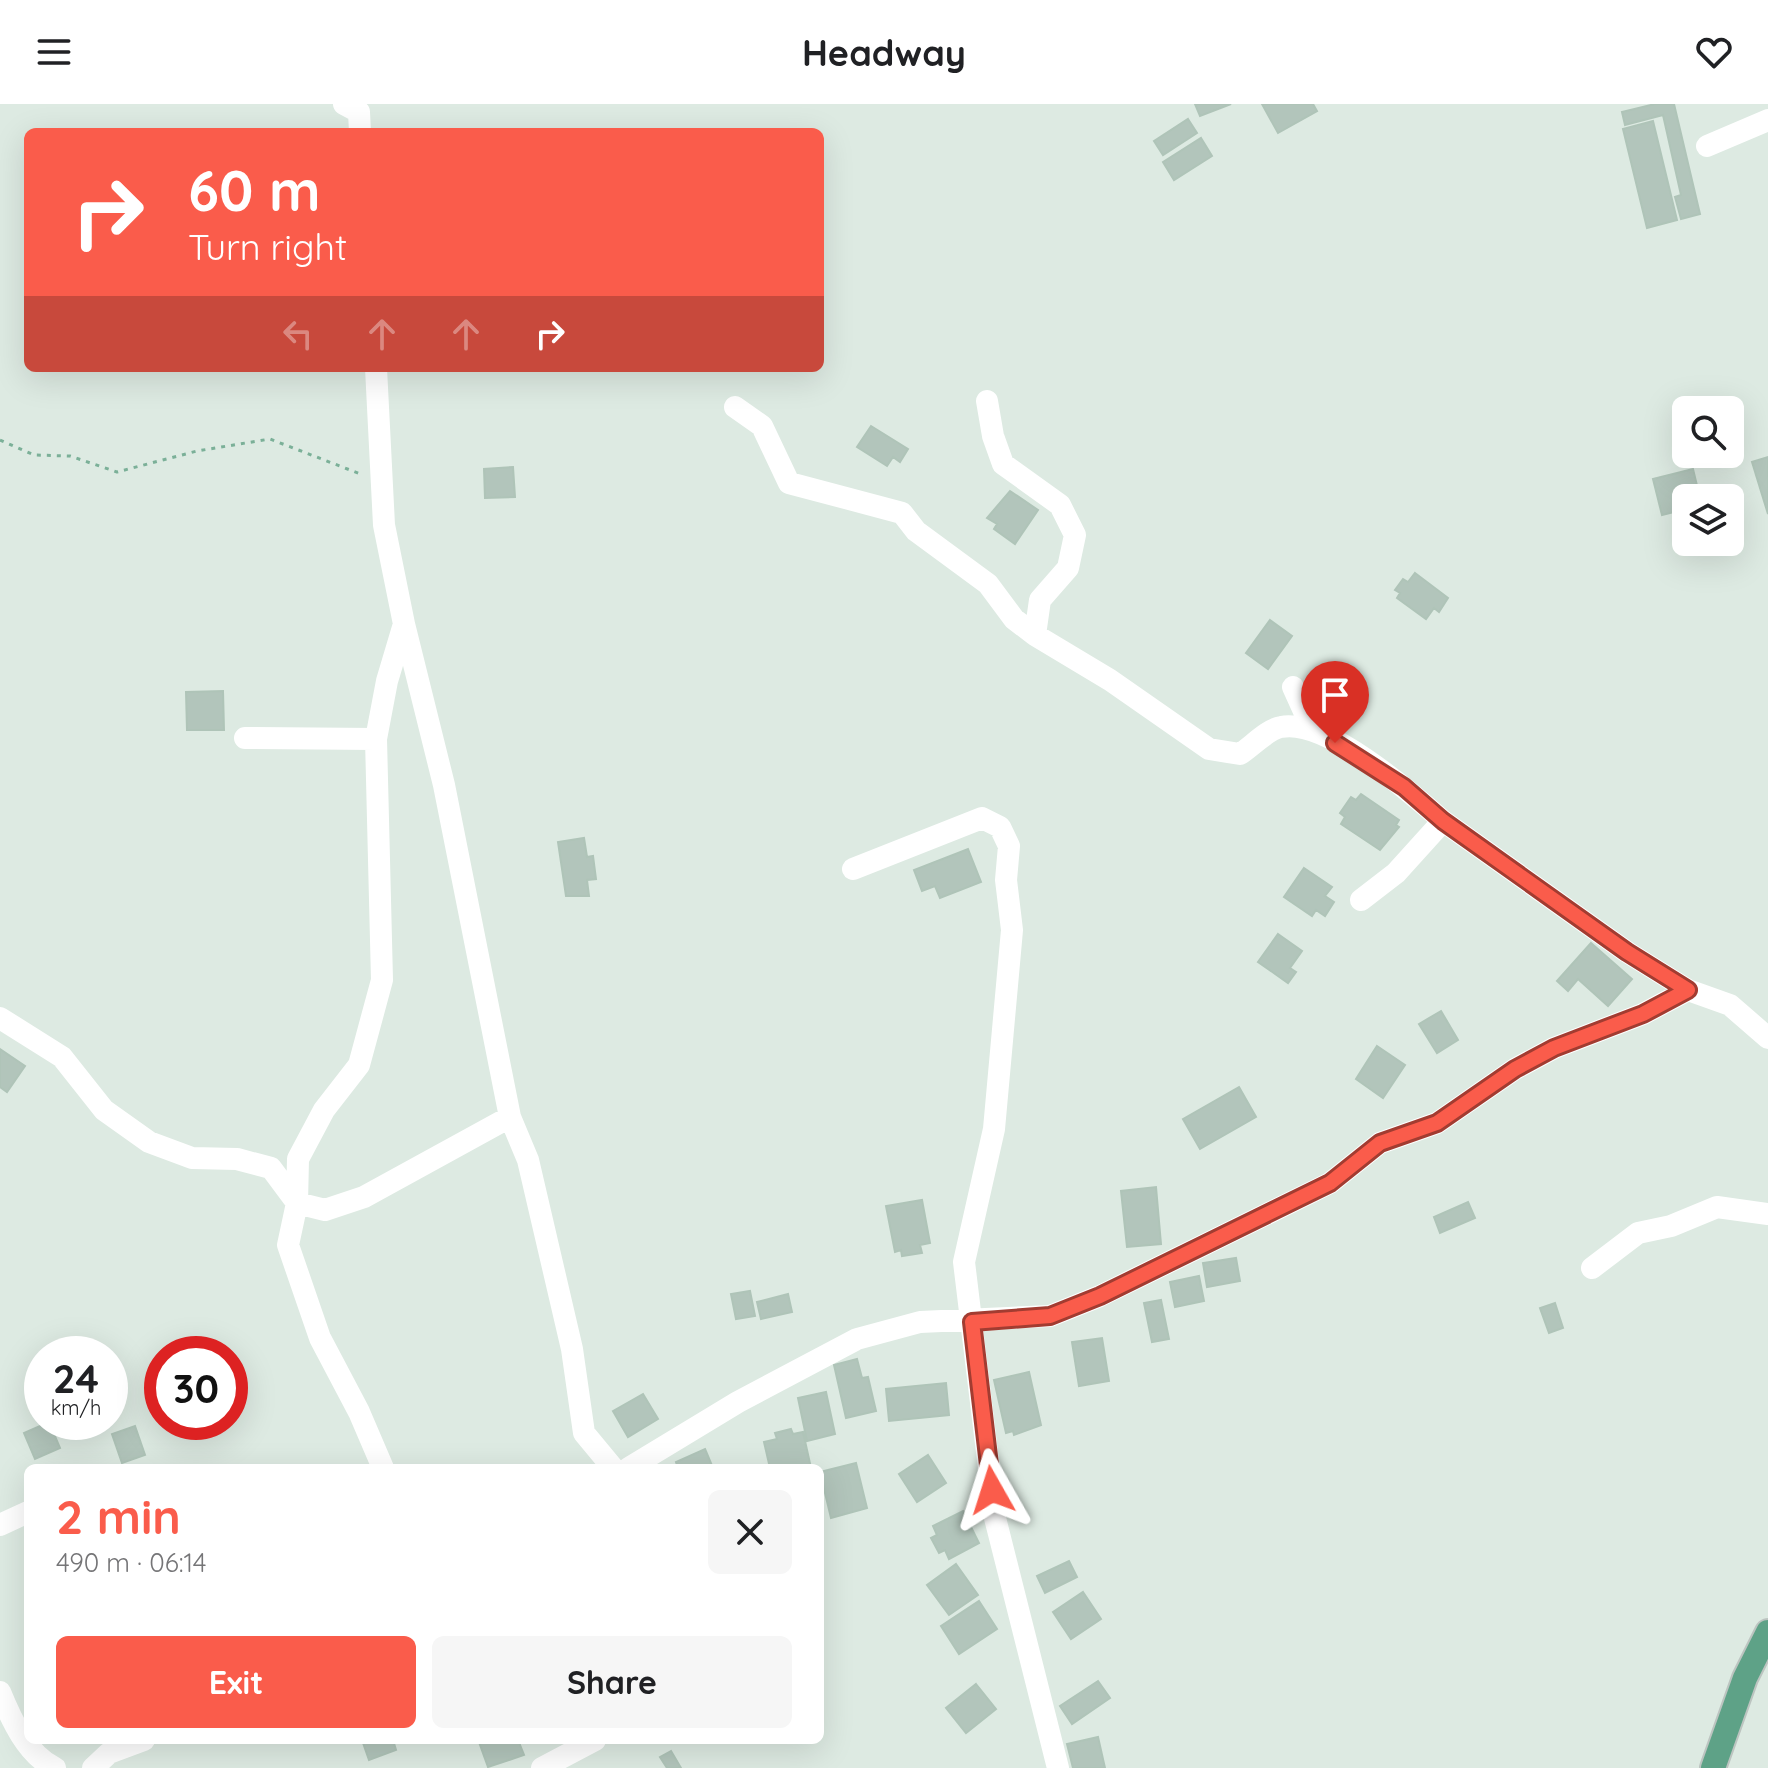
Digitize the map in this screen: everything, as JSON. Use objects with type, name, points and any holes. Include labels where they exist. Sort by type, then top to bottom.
[{"type":"main road","points":[[1713,1768],[1745,1678],[1768,1632]]},
{"type":"street","points":[[344,104],[359,112],[360,128]]},
{"type":"street","points":[[1707,146],[1768,120]]},
{"type":"street","points":[[376,372],[384,525],[404,624],[444,785],[510,1117],[528,1160],[572,1349],[584,1433],[610,1464]]},
{"type":"street","points":[[987,401],[993,436],[1003,464],[1060,505],[1075,535],[1068,568],[1040,600],[1035,635]]},
{"type":"street","points":[[735,407],[762,426],[789,483],[902,513],[916,531],[988,584],[1014,619],[1110,680],[1209,749],[1240,754],[1280,727],[1312,729],[1404,787],[1443,821],[1627,952],[1688,990],[1730,1005],[1768,1038]]},
{"type":"street","points":[[381,1464],[359,1412],[320,1338],[288,1245],[297,1203],[298,1159],[324,1110],[359,1065],[382,980],[376,739],[387,681],[404,624]]},
{"type":"street","points":[[1293,687],[1312,729]]},
{"type":"street","points":[[245,738],[376,739]]},
{"type":"street","points":[[853,869],[982,818],[1000,827],[1009,846],[1006,880],[1012,930],[1009,992],[994,1129],[964,1262],[995,1518],[1058,1768]]},
{"type":"street","points":[[1361,900],[1396,873],[1443,821]]},
{"type":"street","points":[[636,1464],[738,1402],[857,1339],[920,1322],[1050,1316],[1100,1296],[1330,1183],[1380,1143],[1437,1123],[1515,1069],[1554,1048],[1643,1014],[1688,990]]},
{"type":"street","points":[[0,1018],[62,1057],[104,1110],[149,1142],[192,1158],[237,1159],[271,1168],[297,1203],[325,1210],[364,1197],[510,1117]]},
{"type":"street","points":[[1592,1268],[1638,1233],[1671,1226],[1717,1207],[1768,1214]]},
{"type":"street","points":[[0,1525],[24,1514]]},
{"type":"street","points":[[0,1692],[24,1739]]},
{"type":"street","points":[[28,1744],[45,1763],[55,1768]]},
{"type":"street","points":[[93,1768],[109,1753],[133,1744]]},
{"type":"street","points":[[550,1759],[586,1744]]},
{"type":"path","points":[[0,440],[34,455],[70,456],[117,472],[197,451],[270,439],[350,472],[383,479]]},
{"type":"building","points":[[1195,104],[1231,104],[1200,116]]},
{"type":"building","points":[[1262,104],[1313,104],[1317,111],[1278,133]]},
{"type":"building","points":[[1655,104],[1674,104],[1700,214],[1681,219],[1675,197],[1681,195],[1663,115],[1625,125],[1622,112]]},
{"type":"building","points":[[1188,119],[1197,133],[1163,155],[1154,141]]},
{"type":"building","points":[[1653,121],[1677,220],[1647,228],[1623,129]]},
{"type":"building","points":[[1201,138],[1212,156],[1174,180],[1163,162]]},
{"type":"building","points":[[871,426],[908,449],[900,462],[893,457],[887,466],[857,447]]},
{"type":"building","points":[[1768,457],[1768,514],[1752,462]]},
{"type":"building","points":[[513,467],[515,497],[485,498],[484,469]]},
{"type":"building","points":[[1693,469],[1697,484],[1672,484],[1672,512],[1662,515],[1653,479]]},
{"type":"building","points":[[1010,491],[1038,510],[1015,544],[994,529],[997,524],[987,518]]},
{"type":"building","points":[[1415,573],[1448,598],[1439,612],[1434,608],[1426,619],[1397,598],[1400,593],[1395,590],[1403,579],[1408,582]]},
{"type":"building","points":[[1270,620],[1292,636],[1268,669],[1246,653]]},
{"type":"building","points":[[223,691],[224,730],[187,730],[186,692]]},
{"type":"building","points":[[1361,794],[1399,820],[1396,825],[1399,827],[1380,850],[1341,824],[1345,817],[1340,813],[1351,797],[1356,800]]},
{"type":"building","points":[[584,838],[587,857],[593,856],[596,879],[587,880],[589,896],[566,896],[558,842]]},
{"type":"building","points":[[968,849],[981,882],[940,898],[935,886],[922,891],[914,870]]},
{"type":"building","points":[[1304,868],[1332,887],[1325,896],[1334,902],[1325,916],[1316,910],[1312,916],[1284,897]]},
{"type":"building","points":[[1278,934],[1302,951],[1290,968],[1296,972],[1288,983],[1258,962]]},
{"type":"building","points":[[1591,943],[1632,979],[1608,1006],[1578,979],[1568,991],[1557,981]]},
{"type":"building","points":[[1441,1011],[1458,1040],[1437,1053],[1419,1024]]},
{"type":"building","points":[[1377,1046],[1405,1065],[1383,1098],[1356,1079]]},
{"type":"building","points":[[0,1049],[25,1066],[7,1092],[0,1087]]},
{"type":"building","points":[[1239,1087],[1256,1117],[1200,1149],[1183,1119]]},
{"type":"building","points":[[1156,1187],[1161,1244],[1127,1247],[1121,1191]]},
{"type":"building","points":[[922,1200],[930,1243],[920,1245],[922,1253],[902,1256],[901,1250],[895,1252],[886,1206]]},
{"type":"building","points":[[1468,1202],[1475,1218],[1440,1233],[1434,1217]]},
{"type":"building","points":[[1236,1258],[1240,1281],[1207,1287],[1203,1263]]},
{"type":"building","points":[[1199,1276],[1204,1301],[1175,1307],[1170,1282]]},
{"type":"building","points":[[750,1291],[755,1316],[736,1319],[731,1294]]},
{"type":"building","points":[[788,1294],[792,1312],[761,1319],[757,1302]]},
{"type":"building","points":[[1161,1300],[1169,1339],[1152,1342],[1144,1303]]},
{"type":"building","points":[[1555,1303],[1563,1328],[1549,1333],[1540,1308]]},
{"type":"building","points":[[1102,1338],[1109,1381],[1079,1386],[1072,1342]]},
{"type":"building","points":[[857,1359],[862,1378],[868,1377],[876,1411],[846,1418],[834,1365]]},
{"type":"building","points":[[1029,1372],[1041,1425],[1014,1435],[1013,1431],[1006,1433],[994,1380]]},
{"type":"building","points":[[946,1383],[949,1415],[889,1421],[886,1389]]},
{"type":"building","points":[[826,1392],[835,1434],[807,1441],[798,1398]]},
{"type":"building","points":[[643,1394],[658,1419],[628,1437],[613,1411]]},
{"type":"building","points":[[135,1426],[145,1455],[122,1463],[114,1440],[128,1440],[128,1428]]},
{"type":"building","points":[[791,1429],[793,1434],[803,1432],[810,1464],[769,1464],[764,1442],[777,1439],[775,1433]]},
{"type":"building","points":[[27,1440],[57,1440],[60,1448],[35,1459]]},
{"type":"building","points":[[705,1449],[711,1464],[677,1464]]},
{"type":"building","points":[[928,1455],[946,1483],[917,1502],[899,1474]]},
{"type":"building","points":[[856,1463],[867,1508],[831,1518],[824,1489],[824,1471]]},
{"type":"building","points":[[963,1511],[979,1543],[949,1559],[945,1550],[939,1553],[931,1538],[937,1535],[933,1526]]},
{"type":"building","points":[[1069,1561],[1077,1577],[1045,1593],[1037,1576]]},
{"type":"building","points":[[956,1564],[978,1595],[949,1615],[927,1585]]},
{"type":"building","points":[[1083,1592],[1101,1619],[1071,1639],[1053,1612]]},
{"type":"building","points":[[979,1601],[997,1629],[959,1654],[941,1626]]},
{"type":"building","points":[[1098,1681],[1110,1698],[1072,1724],[1060,1706]]},
{"type":"building","points":[[976,1684],[996,1709],[966,1733],[946,1708]]},
{"type":"building","points":[[1098,1737],[1105,1768],[1073,1768],[1067,1744]]},
{"type":"building","points":[[363,1744],[394,1744],[396,1750],[369,1760]]},
{"type":"building","points":[[480,1744],[520,1744],[524,1755],[488,1767]]},
{"type":"building","points":[[671,1751],[681,1768],[667,1768],[660,1757]]},
{"type":"route","points":[[992,1490],[972,1322],[1050,1316],[1100,1296],[1330,1183],[1380,1143],[1437,1123],[1515,1069],[1554,1048],[1643,1014],[1688,990],[1627,952],[1443,821],[1404,787],[1335,743]]}]
